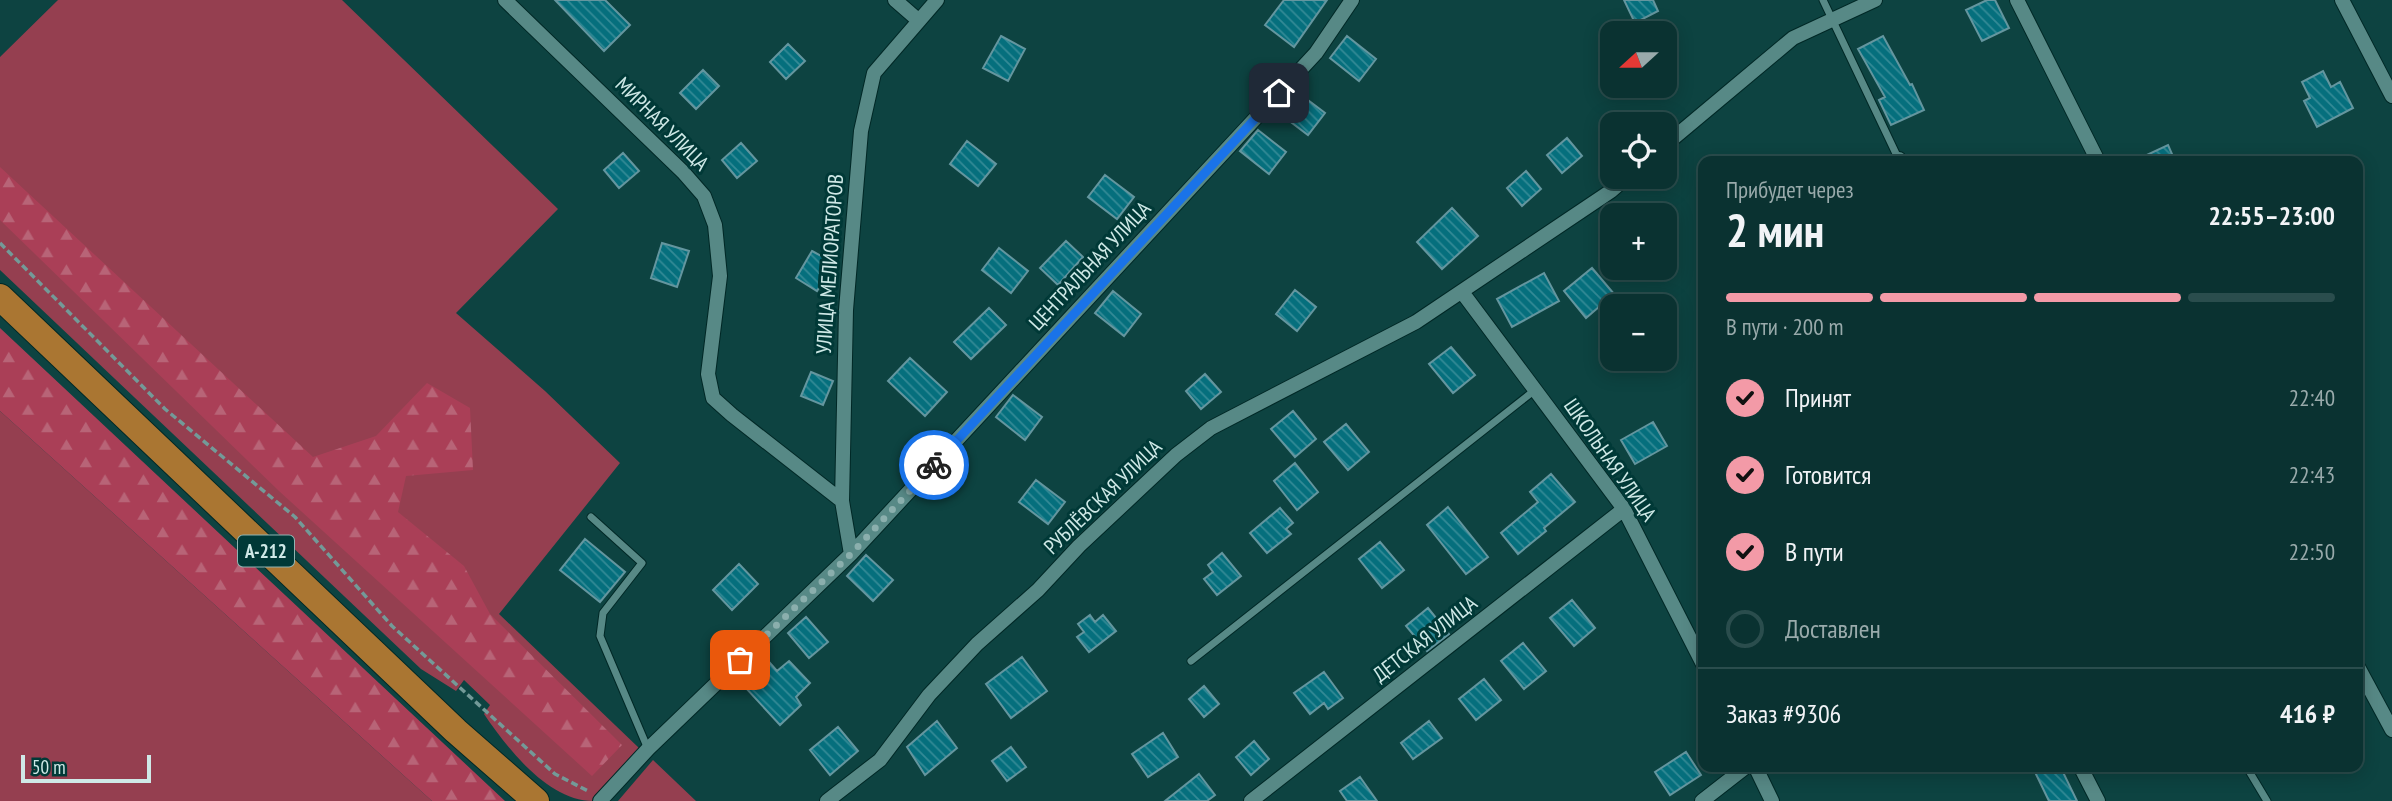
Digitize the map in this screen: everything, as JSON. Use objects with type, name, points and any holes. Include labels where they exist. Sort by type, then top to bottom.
[{"type":"highway","name":"А-212","points":[[0,297],[456,731],[536,801]]},
{"type":"street","name":"МИРНАЯ УЛИЦА","points":[[505,0],[683,172],[704,196],[716,225],[720,276],[708,374],[713,398],[842,501]]},
{"type":"street","points":[[895,0],[918,20]]},
{"type":"street","name":"УЛИЦА МЕЛИОРАТОРОВ","points":[[851,554],[842,501],[846,310],[861,131],[874,74],[937,0]]},
{"type":"street","name":"ЦЕНТРАЛЬНАЯ УЛИЦА","points":[[601,800],[648,749],[851,554],[1316,53],[1352,0]]},
{"type":"street","points":[[1677,135],[1793,38],[1875,0]]},
{"type":"street","points":[[2017,0],[2095,156]]},
{"type":"street","points":[[2342,0],[2392,96]]},
{"type":"street","name":"РУБЛЁВСКАЯ УЛИЦА","points":[[827,801],[880,760],[929,695],[977,645],[1038,590],[1079,546],[1176,455],[1211,428],[1416,322],[1613,189]]},
{"type":"street","name":"ШКОЛЬНАЯ УЛИЦА","points":[[1462,292],[1624,509],[1698,654]]},
{"type":"street","name":"ДЕТСКАЯ УЛИЦА","points":[[1251,801],[1624,509]]},
{"type":"street","points":[[2363,676],[2392,730]]},
{"type":"street","points":[[1702,801],[1739,772]]},
{"type":"street","points":[[1758,772],[1772,801]]},
{"type":"street","points":[[2083,772],[2098,801]]},
{"type":"lane","points":[[1823,0],[1896,156]]},
{"type":"lane","points":[[1191,662],[1535,390]]},
{"type":"lane","points":[[591,517],[642,563],[603,613],[600,636],[648,749]]},
{"type":"lane","points":[[2250,772],[2267,801]]},
{"type":"path","points":[[0,243],[165,409],[295,517],[392,626],[555,774],[601,800]]},
{"type":"shaded area","points":[[58,0],[342,0],[558,209],[456,313],[545,391],[620,463],[499,614],[639,748],[593,801],[576,799],[560,792],[530,770],[504,742],[484,714],[490,705],[464,680],[456,691],[421,669],[0,270],[0,57]]},
{"type":"shaded area","points":[[0,411],[432,801],[0,801]]},
{"type":"shaded area","points":[[653,760],[696,801],[618,801]]},
{"type":"green space","points":[[0,167],[313,457],[376,436],[427,383],[470,408],[473,470],[406,476],[398,512],[464,566],[490,614],[622,745],[592,776],[279,491],[0,220]]},
{"type":"green space","points":[[0,328],[505,801],[432,801],[0,411]]},
{"type":"building","points":[[555,0],[605,0],[630,25],[604,51]]},
{"type":"building","points":[[1284,0],[1327,0],[1294,47],[1265,25]]},
{"type":"building","points":[[1624,0],[1653,0],[1658,11],[1634,21]]},
{"type":"building","points":[[1987,0],[1995,0],[2009,28],[1982,41],[1966,10]]},
{"type":"building","points":[[1001,36],[1025,49],[1008,81],[983,68]]},
{"type":"building","points":[[1347,36],[1376,59],[1359,81],[1330,58]]},
{"type":"building","points":[[1883,36],[1910,85],[1912,84],[1924,110],[1891,125],[1879,100],[1885,97],[1858,49]]},
{"type":"building","points":[[788,44],[805,61],[786,79],[770,62]]},
{"type":"building","points":[[703,70],[719,86],[696,109],[680,93]]},
{"type":"building","points":[[2323,71],[2331,87],[2340,82],[2353,108],[2317,127],[2304,101],[2310,98],[2302,82]]},
{"type":"building","points":[[1296,91],[1325,113],[1308,135],[1279,113]]},
{"type":"building","points":[[1258,130],[1286,152],[1269,174],[1240,151]]},
{"type":"building","points":[[1567,138],[1582,156],[1562,173],[1547,155]]},
{"type":"building","points":[[967,141],[996,164],[978,186],[950,164]]},
{"type":"building","points":[[741,143],[757,161],[737,178],[722,160]]},
{"type":"building","points":[[2168,145],[2173,156],[2145,156]]},
{"type":"building","points":[[623,153],[639,171],[619,188],[604,170]]},
{"type":"building","points":[[1526,171],[1541,189],[1522,206],[1507,188]]},
{"type":"building","points":[[1105,175],[1134,197],[1117,219],[1088,197]]},
{"type":"building","points":[[1452,208],[1478,236],[1442,269],[1417,242]]},
{"type":"building","points":[[1066,241],[1083,257],[1058,285],[1040,268]]},
{"type":"building","points":[[662,243],[689,251],[677,287],[651,278]]},
{"type":"building","points":[[999,248],[1028,271],[1011,293],[982,270]]},
{"type":"building","points":[[812,251],[834,263],[817,291],[796,278]]},
{"type":"building","points":[[1592,268],[1614,294],[1600,294],[1600,306],[1586,318],[1564,291]]},
{"type":"building","points":[[1544,273],[1559,301],[1512,327],[1497,299]]},
{"type":"building","points":[[1295,290],[1316,307],[1297,331],[1276,314]]},
{"type":"building","points":[[1113,291],[1141,314],[1124,336],[1095,313]]},
{"type":"building","points":[[989,308],[1006,325],[971,359],[954,342]]},
{"type":"building","points":[[1451,347],[1475,375],[1453,393],[1429,364]]},
{"type":"building","points":[[910,358],[947,392],[925,416],[888,381]]},
{"type":"building","points":[[811,372],[833,381],[823,405],[801,396]]},
{"type":"building","points":[[1205,374],[1221,392],[1201,409],[1186,391]]},
{"type":"building","points":[[1013,395],[1042,417],[1025,440],[996,417]]},
{"type":"building","points":[[1293,411],[1316,439],[1295,457],[1271,429]]},
{"type":"building","points":[[1653,422],[1667,446],[1635,464],[1621,440]]},
{"type":"building","points":[[1346,424],[1369,452],[1348,470],[1324,442]]},
{"type":"building","points":[[1295,463],[1318,492],[1297,510],[1274,481]]},
{"type":"building","points":[[1551,474],[1575,502],[1518,554],[1501,533],[1538,502],[1530,492]]},
{"type":"building","points":[[1036,480],[1065,502],[1048,524],[1019,502]]},
{"type":"building","points":[[1448,507],[1488,557],[1466,574],[1427,525]]},
{"type":"building","points":[[1280,508],[1293,523],[1286,529],[1291,534],[1267,553],[1250,533]]},
{"type":"building","points":[[585,539],[625,572],[600,602],[560,570]]},
{"type":"building","points":[[1380,542],[1404,570],[1382,588],[1359,559]]},
{"type":"building","points":[[1222,553],[1241,576],[1217,595],[1204,579],[1213,572],[1208,565]]},
{"type":"building","points":[[866,555],[893,580],[873,601],[847,576]]},
{"type":"building","points":[[739,564],[758,584],[732,610],[713,590]]},
{"type":"building","points":[[1572,600],[1595,628],[1574,646],[1550,618]]},
{"type":"building","points":[[1428,608],[1449,634],[1427,651],[1406,626]]},
{"type":"building","points":[[1090,615],[1095,622],[1103,615],[1116,631],[1089,652],[1077,637],[1084,632],[1078,624]]},
{"type":"building","points":[[806,617],[828,642],[809,658],[788,633]]},
{"type":"building","points":[[1523,643],[1546,671],[1524,689],[1501,661]]},
{"type":"building","points":[[1022,657],[1047,691],[1011,718],[986,684]]},
{"type":"building","points":[[789,661],[810,683],[796,697],[801,705],[780,725],[745,687],[770,663],[777,671]]},
{"type":"building","points":[[1324,672],[1343,698],[1328,709],[1324,703],[1310,714],[1294,693]]},
{"type":"building","points":[[1484,679],[1501,700],[1476,720],[1459,699]]},
{"type":"building","points":[[1204,686],[1219,704],[1204,717],[1189,699]]},
{"type":"building","points":[[937,721],[957,748],[925,775],[907,747]]},
{"type":"building","points":[[1429,721],[1442,738],[1413,759],[1401,743]]},
{"type":"building","points":[[838,727],[858,751],[830,775],[810,750]]},
{"type":"building","points":[[1163,733],[1178,757],[1148,777],[1132,754]]},
{"type":"building","points":[[1254,741],[1269,759],[1251,775],[1236,757]]},
{"type":"building","points":[[1011,747],[1026,767],[1007,781],[992,761]]},
{"type":"building","points":[[1686,752],[1701,775],[1670,795],[1655,772]]},
{"type":"building","points":[[2035,772],[2063,772],[2077,801],[2049,801]]},
{"type":"building","points":[[1199,774],[1215,795],[1207,801],[1165,801]]},
{"type":"building","points":[[1360,777],[1377,801],[1347,801],[1340,791]]},
{"type":"way so far","points":[[740,660],[851,554],[934,465]]},
{"type":"route","points":[[934,465],[1279,93]]}]
